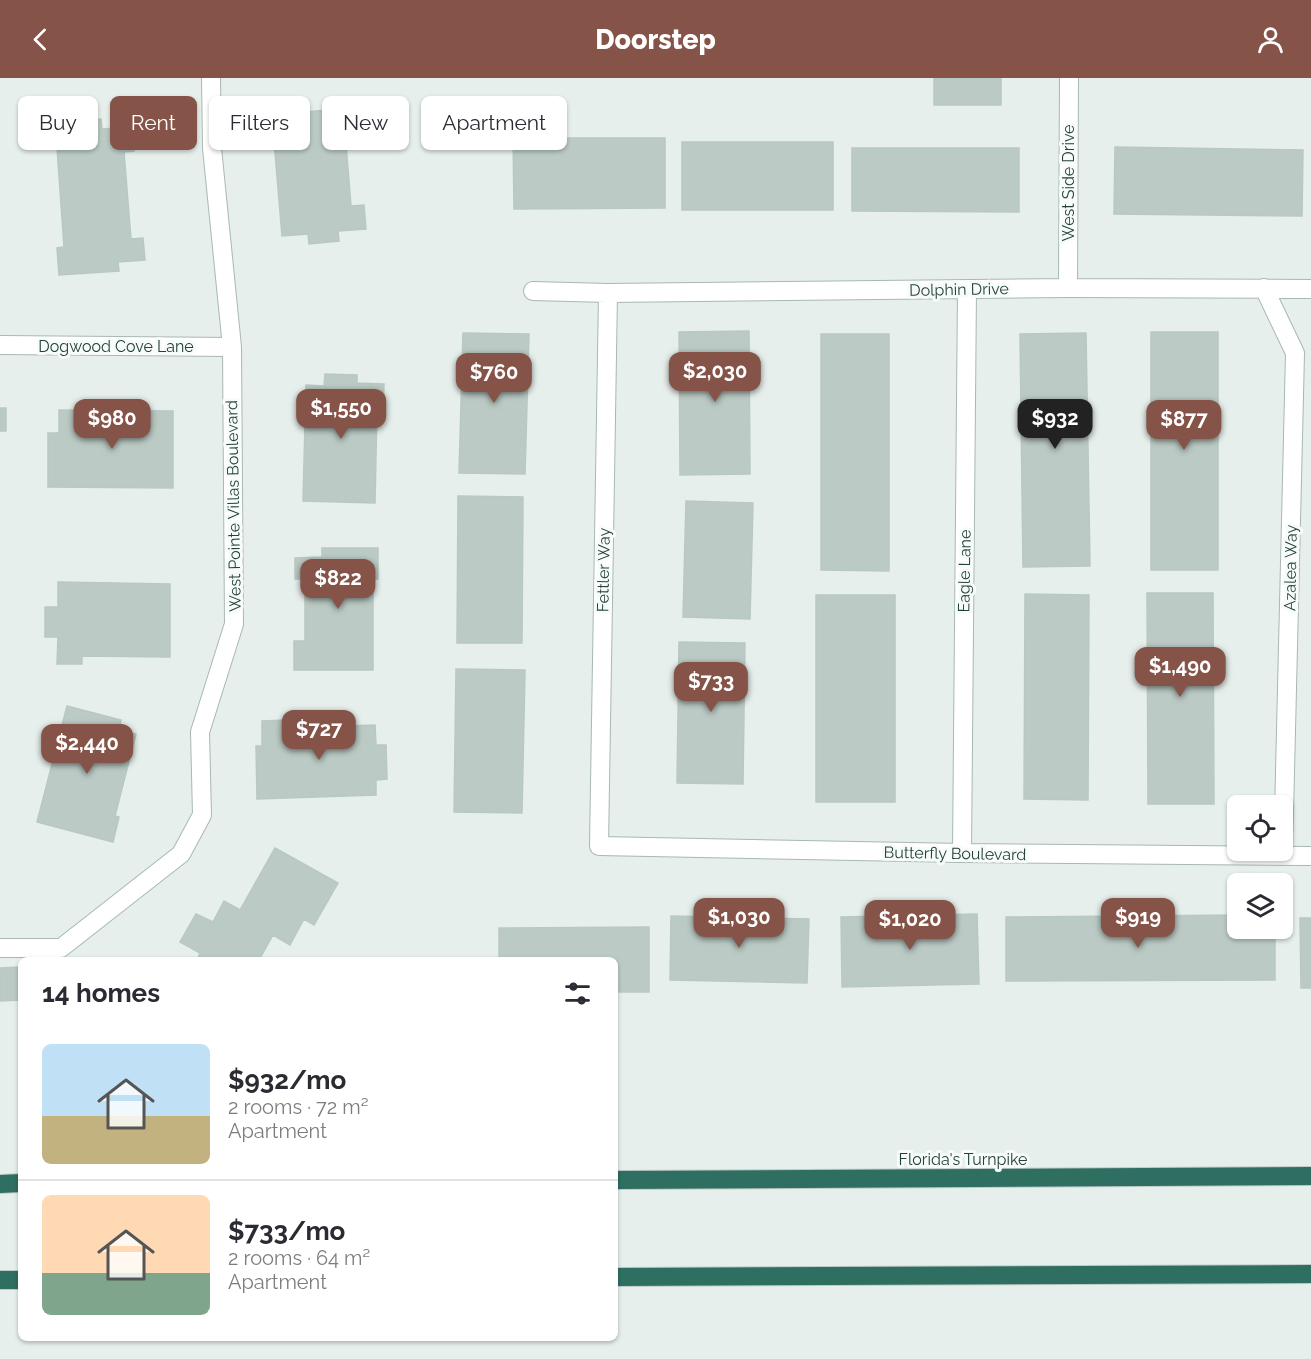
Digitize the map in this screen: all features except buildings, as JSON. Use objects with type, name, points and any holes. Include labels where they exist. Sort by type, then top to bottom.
[{"type":"highway","name":"Florida's Turnpike","points":[[618,1180],[1311,1176]]},
{"type":"highway","points":[[0,1184],[18,1184]]},
{"type":"highway","points":[[618,1277],[1311,1274]]},
{"type":"highway","points":[[0,1280],[18,1280]]},
{"type":"lane","name":"West Pointe Villas Boulevard","points":[[0,948],[61,948],[181,854],[202,815],[200,732],[234,624],[232,347],[212,148],[211,78]]},
{"type":"lane","name":"West Side Drive","points":[[1068,288],[1069,78]]},
{"type":"lane","name":"Dolphin Drive","points":[[533,291],[608,293],[1068,288],[1311,289]]},
{"type":"lane","name":"Azalea Way","points":[[1264,288],[1296,354],[1285,795]]},
{"type":"lane","name":"Eagle Lane","points":[[962,853],[967,289]]},
{"type":"lane","name":"Fettler Way","points":[[599,846],[608,293]]},
{"type":"lane","name":"Dogwood Cove Lane","points":[[0,345],[232,347]]},
{"type":"lane","name":"Butterfly Boulevard","points":[[599,846],[1227,855]]},
{"type":"lane","name":"Butterfly Boulevard","points":[[1293,856],[1311,856]]}]
